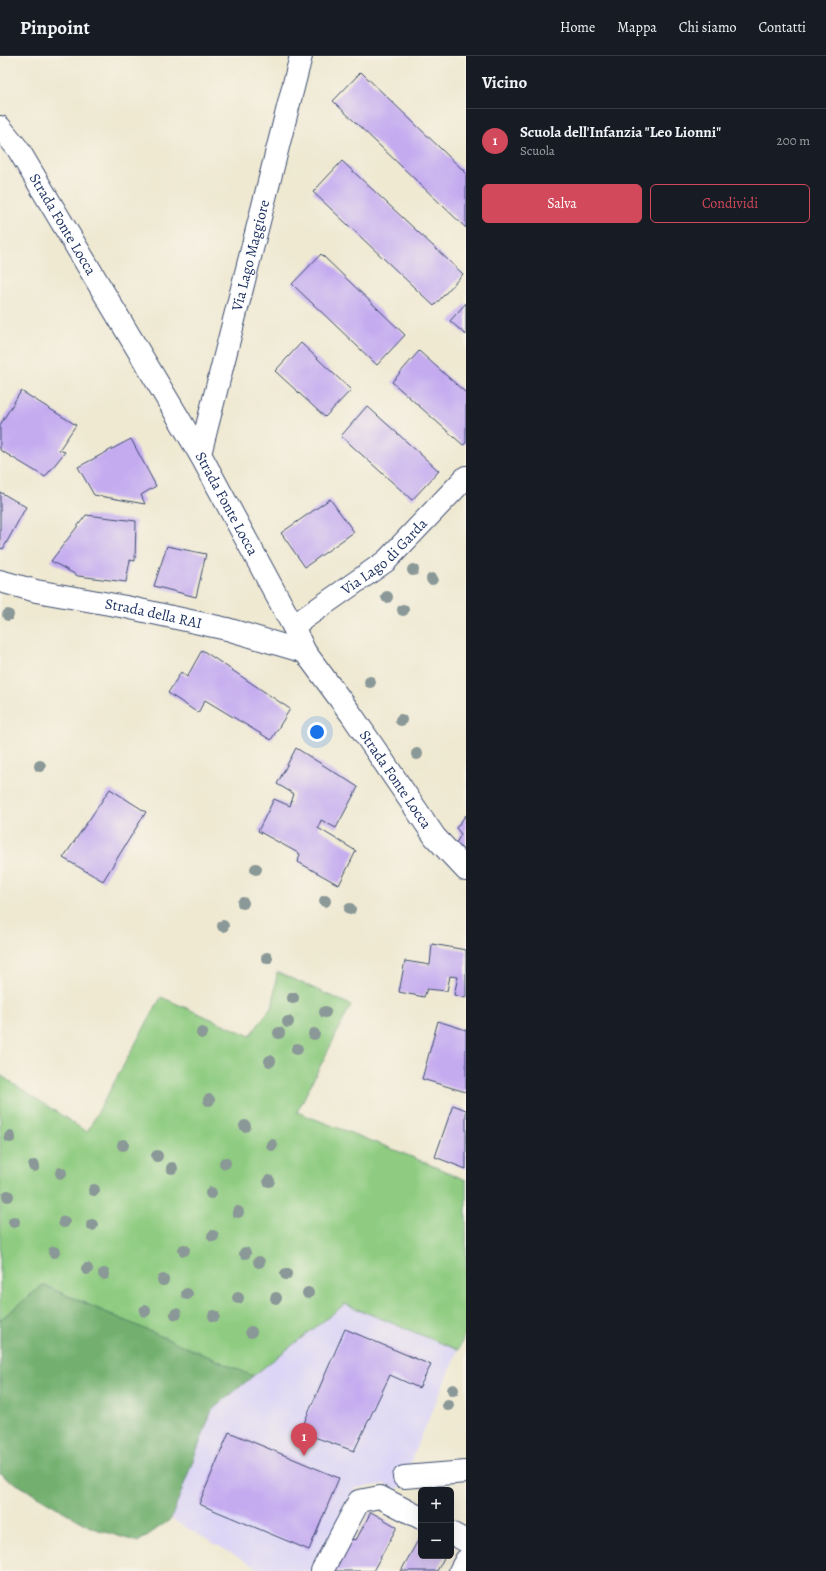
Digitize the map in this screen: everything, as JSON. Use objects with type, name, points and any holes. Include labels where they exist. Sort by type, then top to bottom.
[{"type":"street","name":"Via Lago Maggiore","points":[[200,454],[301,56]]},
{"type":"street","name":"Strada Fonte Locca","points":[[0,127],[18,149],[200,454],[293,626],[305,652],[351,714],[436,837],[466,870]]},
{"type":"street","name":"Via Lago di Garda","points":[[293,626],[386,561],[466,477]]},
{"type":"street","name":"Strada della RAI","points":[[0,581],[36,592],[126,607],[227,629],[305,652]]},
{"type":"street","points":[[404,1477],[466,1472]]},
{"type":"street","points":[[322,1571],[359,1501],[380,1497],[418,1516]]},
{"type":"street","points":[[454,1535],[466,1541]]},
{"type":"street","points":[[460,1571],[466,1560]]},
{"type":"shaded area","points":[[345,1304],[458,1350],[399,1489],[385,1484],[356,1488],[315,1571],[263,1571],[171,1519],[212,1410],[286,1348]]},
{"type":"green space","points":[[277,972],[351,1005],[297,1112],[400,1152],[466,1180],[466,1332],[458,1350],[345,1304],[253,1376],[43,1285],[0,1320],[0,1075],[87,1132],[161,997],[250,1036],[273,1005]]},
{"type":"green space","points":[[43,1285],[253,1376],[212,1410],[171,1519],[138,1542],[92,1528],[0,1473],[0,1320]]},
{"type":"building","points":[[361,72],[466,173],[466,228],[333,101]]},
{"type":"building","points":[[342,161],[463,274],[434,306],[313,192]]},
{"type":"building","points":[[321,254],[405,335],[377,365],[292,284]]},
{"type":"building","points":[[466,303],[466,335],[450,321]]},
{"type":"building","points":[[301,343],[351,390],[325,417],[275,371]]},
{"type":"building","points":[[419,351],[466,393],[466,443],[463,445],[392,382]]},
{"type":"building","points":[[21,391],[76,425],[59,450],[65,452],[45,477],[0,450],[0,425]]},
{"type":"building","points":[[367,406],[439,471],[412,500],[341,436]]},
{"type":"building","points":[[131,439],[156,486],[141,495],[145,504],[94,495],[78,467]]},
{"type":"building","points":[[0,492],[26,507],[3,549],[0,548]]},
{"type":"building","points":[[330,499],[354,532],[305,567],[281,533]]},
{"type":"building","points":[[86,515],[136,521],[135,561],[130,560],[126,582],[78,576],[51,561]]},
{"type":"building","points":[[167,546],[206,554],[196,597],[154,586]]},
{"type":"building","points":[[202,650],[290,709],[271,740],[205,700],[198,713],[168,693],[181,672],[187,677]]},
{"type":"building","points":[[296,748],[358,787],[336,828],[321,820],[318,828],[356,851],[339,885],[298,862],[300,854],[258,831],[274,799],[290,806],[294,794],[277,784]]},
{"type":"building","points":[[110,789],[146,812],[103,881],[63,858]]},
{"type":"building","points":[[466,815],[466,857],[453,849],[461,834],[456,828]]},
{"type":"building","points":[[432,944],[466,950],[466,998],[454,995],[458,977],[450,976],[447,991],[427,989],[424,997],[399,992],[405,961],[430,965]]},
{"type":"building","points":[[438,1021],[466,1030],[466,1092],[422,1079]]},
{"type":"building","points":[[453,1105],[466,1110],[466,1169],[435,1157]]},
{"type":"building","points":[[345,1329],[431,1365],[419,1388],[390,1375],[354,1451],[300,1432]]},
{"type":"building","points":[[229,1432],[339,1478],[309,1550],[199,1504]]},
{"type":"building","points":[[371,1512],[397,1527],[373,1571],[333,1571],[350,1539],[356,1540]]},
{"type":"building","points":[[418,1540],[418,1559],[443,1559],[437,1571],[401,1571]]},
{"type":"place","name":"Scuola dell'Infanzia \"Leo Lionni\"","points":[[304,1456]]}]
